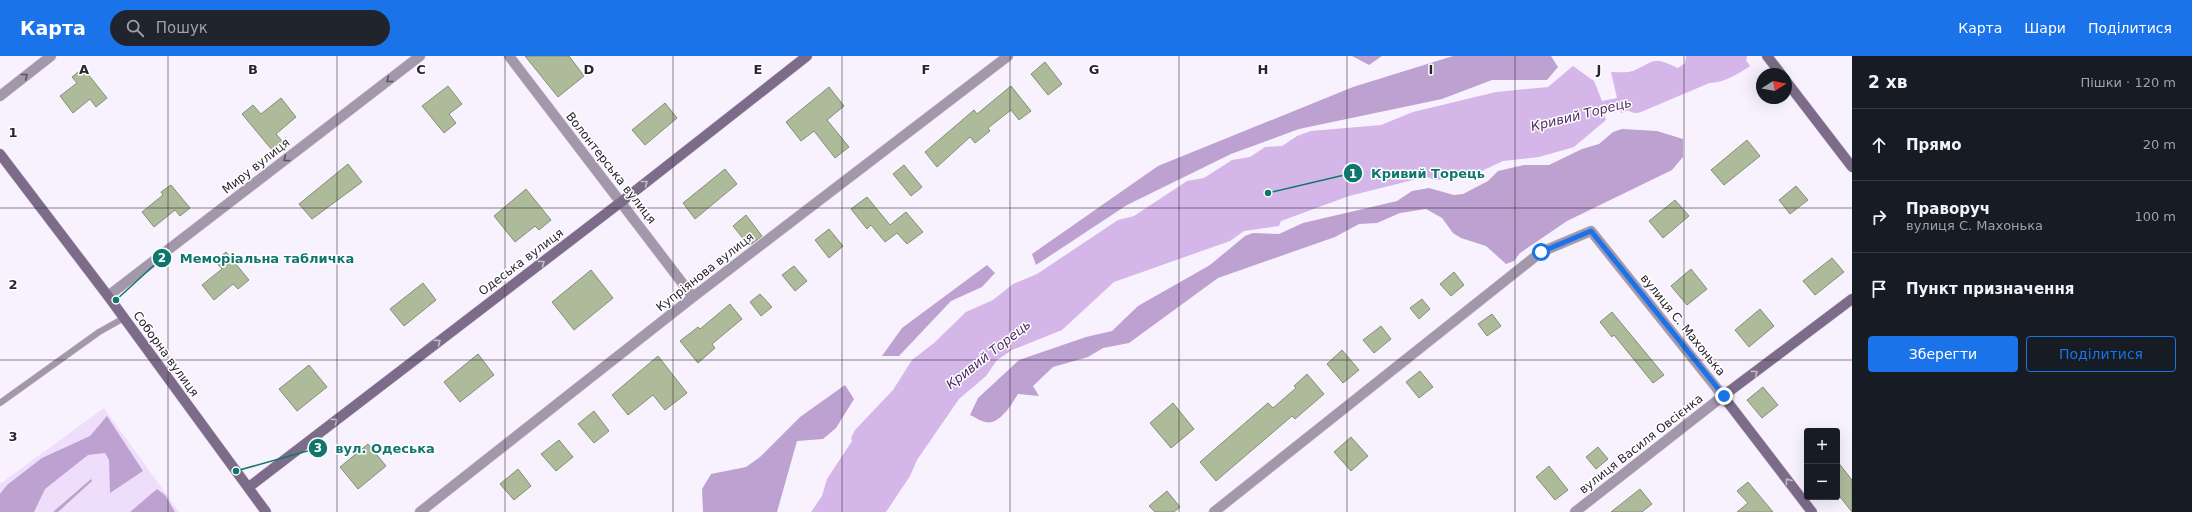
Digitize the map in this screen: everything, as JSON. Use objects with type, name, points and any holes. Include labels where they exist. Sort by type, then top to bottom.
[{"type":"street","points":[[0,96],[51,56]]},
{"type":"street","name":"Миру вулиця","points":[[108,296],[420,56]]},
{"type":"street","name":"Волонтерська вулиця","points":[[508,56],[693,297]]},
{"type":"street","name":"Одеська вулиця","points":[[249,487],[621,202],[807,56]]},
{"type":"street","name":"Купріянова вулиця","points":[[420,512],[693,297],[1008,56]]},
{"type":"street","points":[[1767,56],[1776,68]]},
{"type":"street","points":[[1792,89],[1852,167]]},
{"type":"street","name":"Соборна вулиця","points":[[0,154],[108,296],[266,512]]},
{"type":"street","name":"вулиця С. Махонька","points":[[1214,512],[1541,252],[1591,231],[1724,396],[1812,512]]},
{"type":"street","points":[[1724,396],[1852,299]]},
{"type":"street","name":"вулиця Василя Овсієнка","points":[[1575,512],[1724,396]]},
{"type":"lane","points":[[0,403],[99,332],[124,318]]},
{"type":"shaded area","points":[[1352,56],[1382,56],[1369,65]]},
{"type":"shaded area","points":[[1453,56],[1551,56],[1558,67],[1547,80],[1492,80],[1442,99],[1299,129],[1231,154],[1127,205],[1036,265],[1032,254],[1158,166],[1353,87]]},
{"type":"shaded area","points":[[1622,129],[1657,131],[1683,139],[1683,157],[1672,170],[1567,221],[1520,253],[1514,261],[1506,264],[1486,246],[1461,238],[1453,233],[1442,218],[1426,209],[1400,213],[1377,223],[1359,224],[1335,237],[1218,278],[1129,343],[1103,348],[1088,357],[1053,367],[1033,386],[1039,396],[1018,394],[1000,418],[995,421],[985,422],[970,415],[978,398],[1019,360],[1086,337],[1112,331],[1138,306],[1210,265],[1245,236],[1253,233],[1279,234],[1303,223],[1397,201],[1412,191],[1429,188],[1454,195],[1463,194],[1488,181],[1498,171],[1524,165],[1549,165],[1582,149],[1599,144],[1613,132]]},
{"type":"shaded area","points":[[987,265],[995,273],[982,287],[951,301],[899,356],[882,356],[902,328]]},
{"type":"shaded area","points":[[845,385],[854,399],[836,428],[823,439],[797,441],[777,512],[703,512],[702,489],[711,474],[746,467],[760,457],[800,417]]},
{"type":"shaded area","points":[[104,408],[179,512],[0,512],[0,484]]},
{"type":"shaded area","points":[[107,416],[143,471],[110,493],[109,460],[105,453],[88,455],[45,489],[34,512],[0,512],[0,494],[7,485],[42,458],[90,436]]},
{"type":"shaded area","points":[[91,479],[92,481],[58,512],[53,512]]},
{"type":"shaded area","points":[[157,489],[165,495],[175,512],[130,512]]},
{"type":"water","points":[[1686,56],[1743,56],[1750,66],[1733,77],[1714,83],[1701,82],[1697,73],[1689,71],[1669,84],[1667,92],[1661,98],[1621,113],[1620,110],[1604,114],[1606,120],[1574,147],[1539,157],[1503,161],[1471,176],[1435,180],[1419,174],[1417,179],[1349,196],[1281,221],[1279,226],[1244,231],[1230,241],[1114,282],[1062,330],[1012,350],[997,360],[986,376],[959,399],[917,460],[910,476],[886,512],[811,512],[822,496],[827,479],[852,441],[851,438],[855,430],[893,390],[912,360],[934,343],[966,312],[993,300],[1013,284],[1037,274],[1118,220],[1134,216],[1187,181],[1204,178],[1232,160],[1250,157],[1265,147],[1282,146],[1297,136],[1311,131],[1381,125],[1413,112],[1496,92],[1548,87],[1573,66],[1594,81],[1602,101],[1617,98],[1611,72],[1631,72],[1655,61],[1663,62],[1678,68],[1685,63]]},
{"type":"building","points":[[525,56],[569,56],[584,76],[558,97]]},
{"type":"building","points":[[1045,62],[1062,84],[1048,95],[1031,74]]},
{"type":"building","points":[[83,68],[107,98],[96,107],[90,99],[73,113],[60,96],[77,83],[72,77]]},
{"type":"building","points":[[448,86],[462,104],[449,114],[456,123],[444,133],[422,106]]},
{"type":"building","points":[[1011,86],[1031,111],[1019,120],[1011,110],[988,128],[990,131],[975,143],[970,137],[937,167],[925,152],[974,110],[977,114]]},
{"type":"building","points":[[829,87],[844,106],[827,120],[849,147],[835,158],[814,131],[801,141],[786,122]]},
{"type":"building","points":[[281,98],[296,117],[276,134],[283,142],[272,150],[242,114],[253,105],[261,114]]},
{"type":"building","points":[[665,103],[677,118],[645,145],[632,130]]},
{"type":"building","points":[[1747,140],[1760,156],[1724,185],[1711,170]]},
{"type":"building","points":[[348,164],[362,182],[312,219],[299,204]]},
{"type":"building","points":[[904,165],[922,187],[911,196],[893,174]]},
{"type":"building","points":[[725,169],[737,184],[695,219],[683,203]]},
{"type":"building","points":[[171,185],[190,208],[180,216],[175,210],[154,227],[142,212],[163,195],[161,192]]},
{"type":"building","points":[[1796,186],[1808,200],[1790,214],[1779,200]]},
{"type":"building","points":[[526,189],[551,220],[539,230],[535,226],[515,242],[494,216]]},
{"type":"building","points":[[867,197],[890,225],[906,212],[923,232],[907,244],[897,233],[885,242],[871,225],[867,229],[851,209]]},
{"type":"building","points":[[1675,200],[1689,216],[1663,238],[1649,221]]},
{"type":"building","points":[[746,215],[762,236],[749,246],[733,226]]},
{"type":"building","points":[[829,229],[843,246],[829,258],[815,240]]},
{"type":"building","points":[[226,252],[249,280],[238,289],[233,284],[214,300],[202,285],[222,269],[215,261]]},
{"type":"building","points":[[1832,258],[1844,272],[1815,295],[1803,281]]},
{"type":"building","points":[[794,266],[807,281],[795,291],[782,275]]},
{"type":"building","points":[[1691,269],[1707,289],[1687,305],[1671,286]]},
{"type":"building","points":[[591,270],[613,298],[574,330],[552,302]]},
{"type":"building","points":[[1454,272],[1464,285],[1451,296],[1440,284]]},
{"type":"building","points":[[423,283],[436,300],[404,326],[390,309]]},
{"type":"building","points":[[760,294],[772,307],[761,316],[750,302]]},
{"type":"building","points":[[1422,299],[1430,309],[1419,319],[1410,308]]},
{"type":"building","points":[[730,304],[742,319],[712,344],[715,348],[698,363],[680,341],[698,327],[700,329]]},
{"type":"building","points":[[1760,309],[1774,326],[1749,347],[1735,330]]},
{"type":"building","points":[[1612,312],[1664,375],[1653,383],[1614,335],[1612,337],[1600,322]]},
{"type":"building","points":[[1492,314],[1501,326],[1487,336],[1478,324]]},
{"type":"building","points":[[1381,326],[1391,339],[1374,353],[1363,340]]},
{"type":"building","points":[[1342,350],[1359,370],[1343,383],[1327,364]]},
{"type":"building","points":[[478,354],[494,375],[460,402],[444,382]]},
{"type":"building","points":[[658,356],[687,393],[665,410],[653,395],[628,415],[612,395]]},
{"type":"building","points":[[309,365],[327,387],[297,411],[279,389]]},
{"type":"building","points":[[1420,371],[1433,387],[1419,398],[1406,382]]},
{"type":"building","points":[[1307,374],[1324,394],[1295,419],[1292,416],[1216,481],[1200,462],[1268,403],[1273,408],[1296,388],[1294,386]]},
{"type":"building","points":[[1763,387],[1778,405],[1762,418],[1747,400]]},
{"type":"building","points":[[1173,403],[1194,429],[1171,448],[1150,423]]},
{"type":"building","points":[[594,411],[609,431],[594,443],[578,424]]},
{"type":"building","points":[[1351,437],[1368,456],[1351,471],[1334,452]]},
{"type":"building","points":[[559,440],[573,457],[556,471],[541,454]]},
{"type":"building","points":[[368,444],[386,466],[358,489],[340,467]]},
{"type":"building","points":[[1598,447],[1608,459],[1596,469],[1586,457]]},
{"type":"building","points":[[1840,465],[1852,480],[1852,512],[1840,497]]},
{"type":"building","points":[[1549,466],[1568,490],[1555,500],[1536,477]]},
{"type":"building","points":[[518,469],[531,486],[514,500],[500,484]]},
{"type":"building","points":[[1748,482],[1773,512],[1737,512],[1748,503],[1737,491]]},
{"type":"building","points":[[1640,489],[1652,504],[1642,512],[1611,512]]},
{"type":"building","points":[[1167,491],[1180,507],[1174,512],[1155,512],[1149,506]]},
{"type":"waterway","name":"Кривий Торець","points":[[1636,100],[1709,69],[1734,56]]},
{"type":"place","name":"Кривий Торець","points":[[1268,193]]},
{"type":"place","name":"Меморіальна табличка","points":[[116,300]]},
{"type":"place","name":"вул. Одеська","points":[[236,471]]},
{"type":"route","points":[[1541,252],[1591,231],[1724,396]]}]
